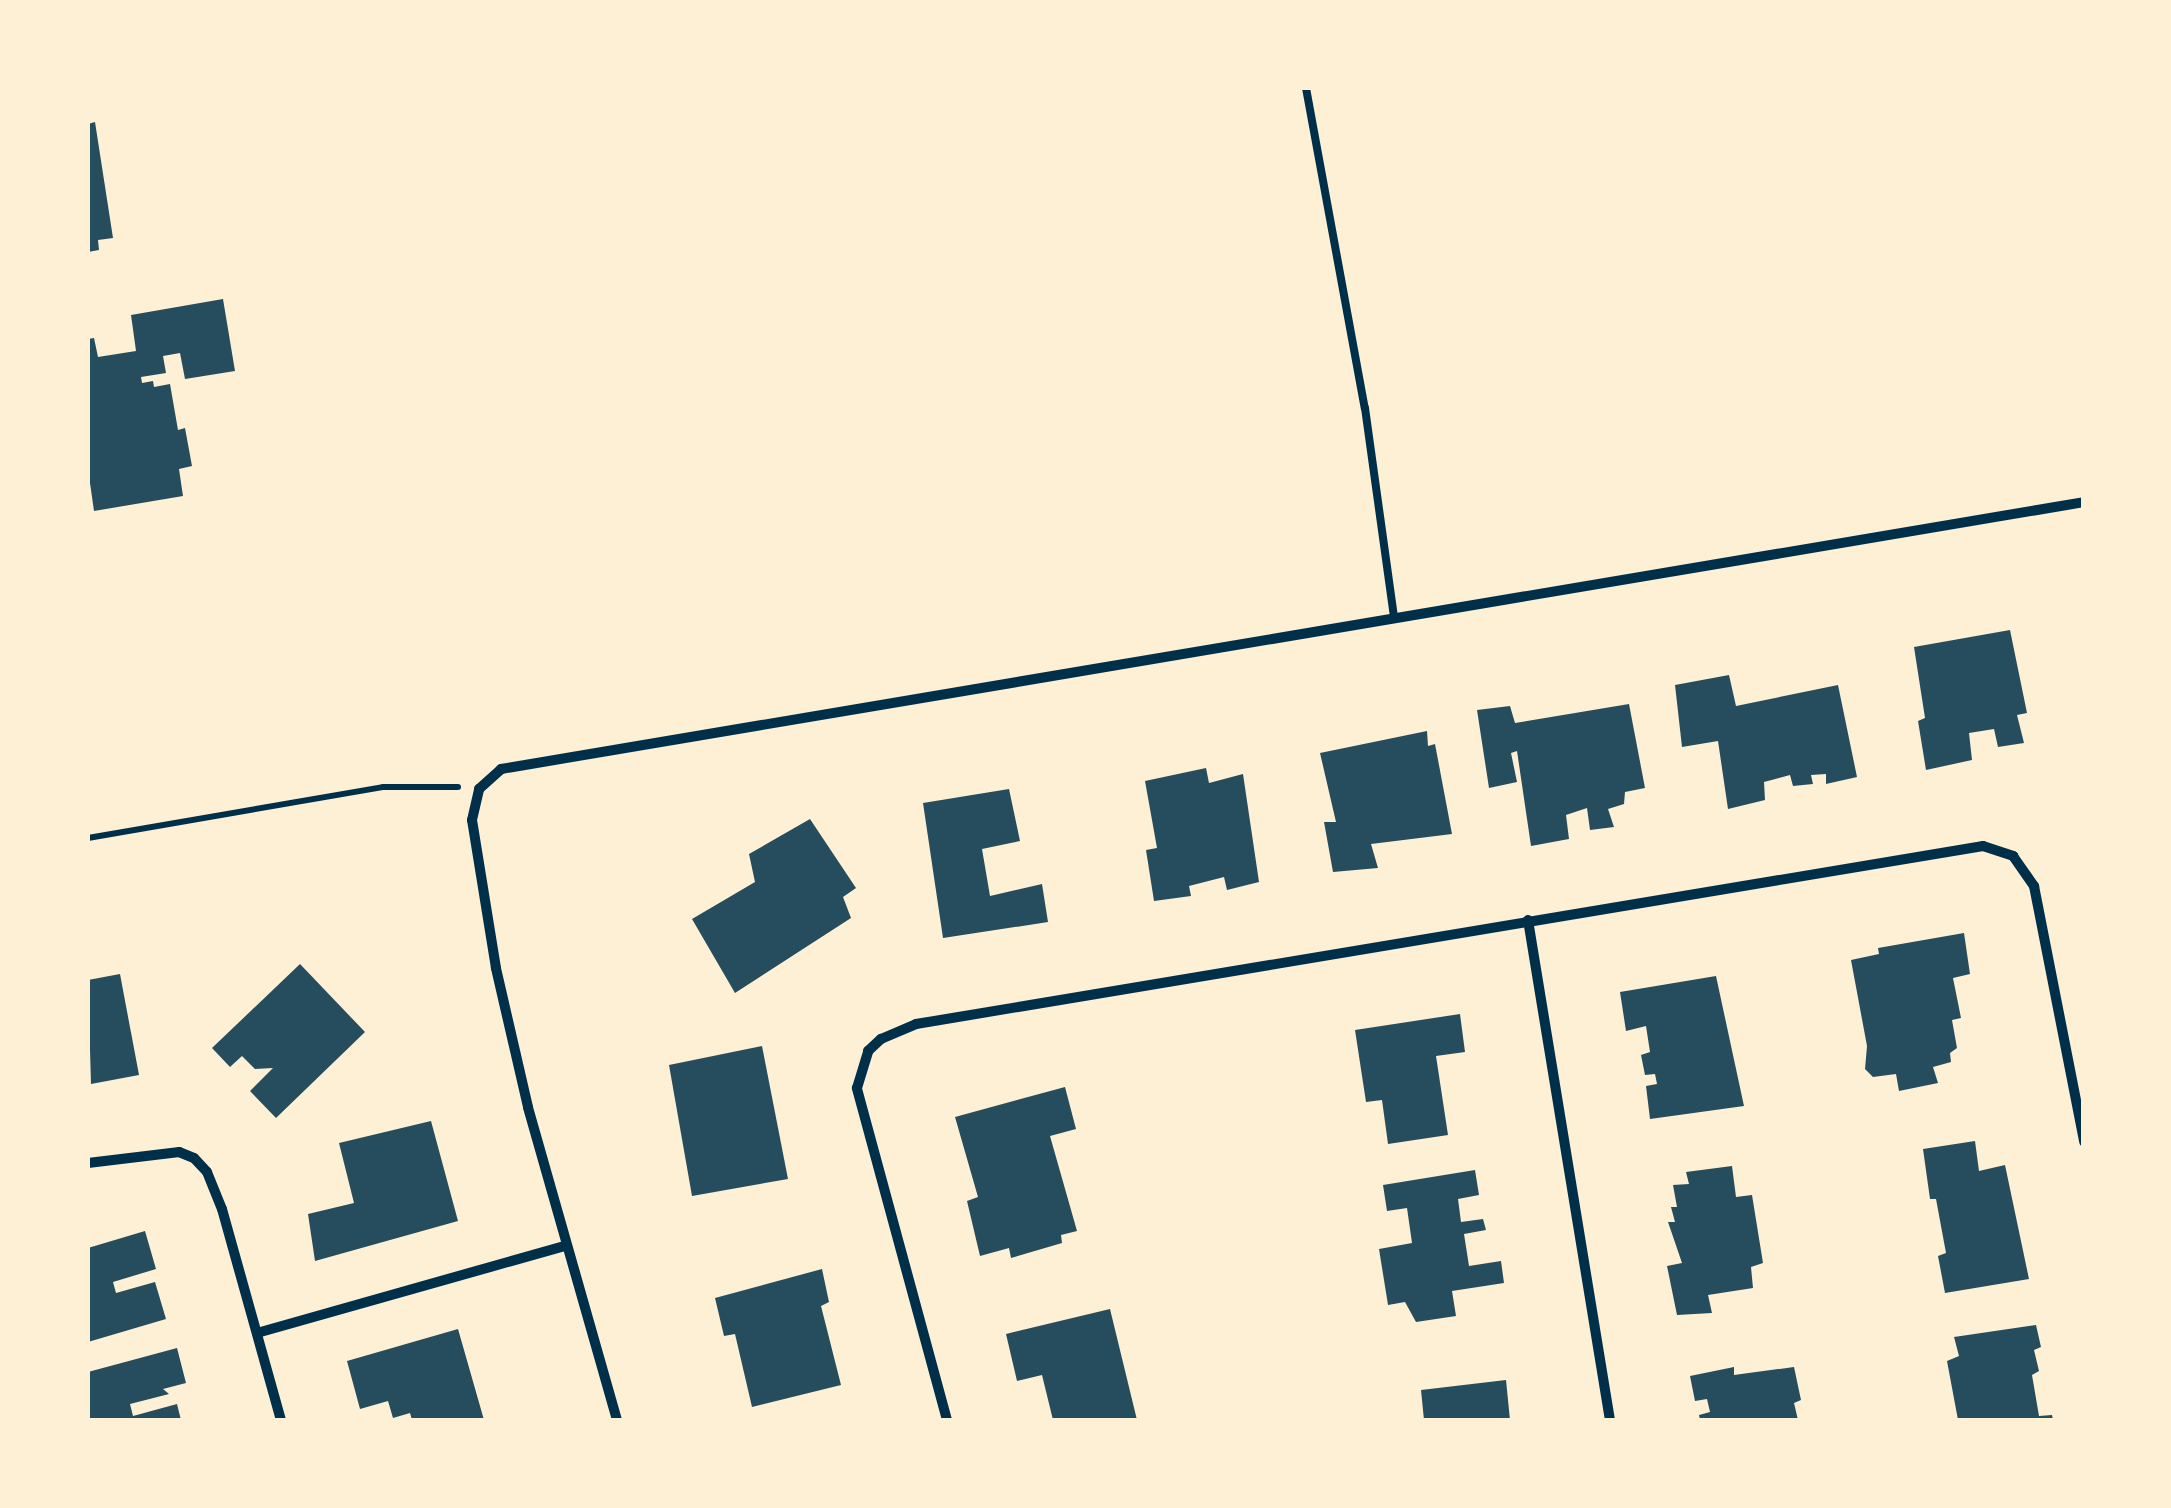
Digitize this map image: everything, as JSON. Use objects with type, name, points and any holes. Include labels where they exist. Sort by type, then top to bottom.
[{"type":"street","points":[[617,1420],[519,1073],[496,968],[473,835],[474,804],[479,789],[501,769],[517,763],[2084,502]]},
{"type":"street","points":[[933,1420],[947,1419],[859,1106],[859,1070],[868,1052],[881,1039],[916,1024],[1968,847],[2000,850],[2014,856],[2025,870],[2039,904],[2084,1142]]},
{"type":"street","points":[[1528,920],[1610,1420]]},
{"type":"street","points":[[88,1163],[162,1152],[194,1158],[207,1172],[222,1210],[281,1420]]},
{"type":"street","points":[[257,1333],[567,1245]]},
{"type":"lane","points":[[1306,88],[1365,408],[1394,616]]},
{"type":"path","points":[[88,838],[383,787],[479,789]]},
{"type":"building","points":[[95,122],[113,238],[98,240],[99,250],[88,252],[88,124]]},
{"type":"building","points":[[223,299],[235,371],[185,379],[180,353],[163,356],[166,373],[141,377],[142,383],[153,381],[154,387],[170,384],[178,430],[185,428],[192,466],[179,469],[183,496],[94,511],[88,469],[88,339],[94,338],[98,357],[136,351],[131,315]]},
{"type":"building","points":[[2010,630],[2027,713],[2017,715],[2024,743],[1998,747],[1994,729],[1969,733],[1972,760],[1926,770],[1918,721],[1925,718],[1914,647]]},
{"type":"building","points":[[1729,675],[1736,706],[1838,685],[1857,777],[1826,784],[1826,774],[1811,775],[1813,784],[1793,786],[1790,775],[1764,782],[1765,800],[1728,809],[1718,741],[1682,747],[1675,685]]},
{"type":"building","points":[[1629,704],[1645,788],[1625,792],[1624,804],[1608,809],[1614,827],[1590,830],[1587,808],[1566,815],[1569,839],[1531,846],[1517,751],[1511,753],[1517,782],[1489,788],[1477,710],[1510,706],[1515,723]]},
{"type":"building","points":[[1427,731],[1428,746],[1435,744],[1452,834],[1371,844],[1378,868],[1333,872],[1324,822],[1336,822],[1320,753]]},
{"type":"building","points":[[1206,768],[1209,783],[1243,774],[1259,882],[1227,890],[1224,877],[1189,886],[1191,896],[1154,901],[1146,850],[1157,848],[1145,781]]},
{"type":"building","points":[[1009,789],[1020,841],[982,849],[990,896],[1042,884],[1048,922],[943,938],[923,803]]},
{"type":"building","points":[[810,819],[856,888],[843,897],[851,918],[735,993],[692,919],[755,882],[749,854]]},
{"type":"building","points":[[1964,933],[1970,974],[1953,978],[1961,1018],[1952,1020],[1957,1048],[1950,1053],[1951,1062],[1933,1067],[1938,1083],[1899,1091],[1896,1074],[1873,1077],[1865,1069],[1867,1046],[1851,960],[1879,954],[1878,948]]},
{"type":"building","points":[[300,964],[365,1032],[276,1118],[250,1091],[273,1068],[255,1069],[242,1056],[230,1067],[212,1048]]},
{"type":"building","points":[[120,974],[139,1075],[91,1084],[88,980]]},
{"type":"building","points":[[1716,976],[1744,1106],[1650,1119],[1646,1086],[1657,1084],[1655,1074],[1645,1075],[1641,1055],[1650,1052],[1646,1026],[1626,1031],[1620,992]]},
{"type":"building","points":[[1460,1014],[1465,1052],[1436,1056],[1448,1135],[1388,1144],[1382,1100],[1366,1102],[1355,1030]]},
{"type":"building","points":[[762,1046],[788,1179],[692,1196],[669,1065]]},
{"type":"building","points":[[1065,1087],[1076,1129],[1050,1136],[1077,1231],[1061,1235],[1062,1243],[1011,1258],[1009,1248],[980,1256],[967,1201],[978,1197],[955,1117]]},
{"type":"building","points":[[431,1121],[458,1221],[315,1261],[308,1214],[354,1203],[339,1143]]},
{"type":"building","points":[[1975,1141],[1979,1171],[2005,1165],[2029,1279],[1945,1293],[1938,1256],[1946,1253],[1936,1199],[1930,1199],[1923,1149]]},
{"type":"building","points":[[1732,1166],[1736,1197],[1752,1195],[1763,1263],[1751,1267],[1753,1288],[1708,1295],[1712,1313],[1677,1315],[1667,1266],[1682,1263],[1668,1222],[1675,1222],[1671,1207],[1677,1207],[1673,1185],[1689,1184],[1686,1172]]},
{"type":"building","points":[[1475,1170],[1479,1195],[1458,1199],[1461,1222],[1483,1219],[1486,1230],[1464,1234],[1469,1266],[1501,1261],[1504,1283],[1452,1291],[1456,1316],[1416,1322],[1405,1302],[1388,1305],[1379,1249],[1412,1243],[1407,1208],[1387,1211],[1383,1185]]},
{"type":"building","points":[[145,1231],[156,1269],[113,1282],[116,1293],[155,1282],[166,1319],[88,1342],[88,1248]]},
{"type":"building","points":[[822,1269],[829,1302],[821,1306],[841,1385],[752,1407],[735,1334],[724,1336],[715,1298]]},
{"type":"building","points":[[1110,1309],[1137,1420],[1053,1420],[1042,1375],[1017,1381],[1006,1334]]},
{"type":"building","points":[[2036,1325],[2041,1347],[2034,1350],[2039,1371],[2032,1375],[2039,1416],[2052,1415],[2053,1420],[1958,1420],[1947,1361],[1959,1356],[1954,1337]]},
{"type":"building","points":[[458,1329],[484,1420],[412,1420],[410,1413],[393,1418],[388,1401],[360,1409],[347,1361]]},
{"type":"building","points":[[177,1348],[186,1383],[163,1389],[169,1394],[130,1404],[133,1416],[177,1404],[181,1420],[88,1420],[88,1372]]},
{"type":"building","points":[[1734,1367],[1734,1375],[1794,1367],[1801,1400],[1794,1403],[1798,1420],[1700,1420],[1699,1415],[1710,1412],[1707,1399],[1695,1401],[1690,1376]]},
{"type":"building","points":[[1506,1380],[1510,1420],[1424,1420],[1421,1390]]}]
